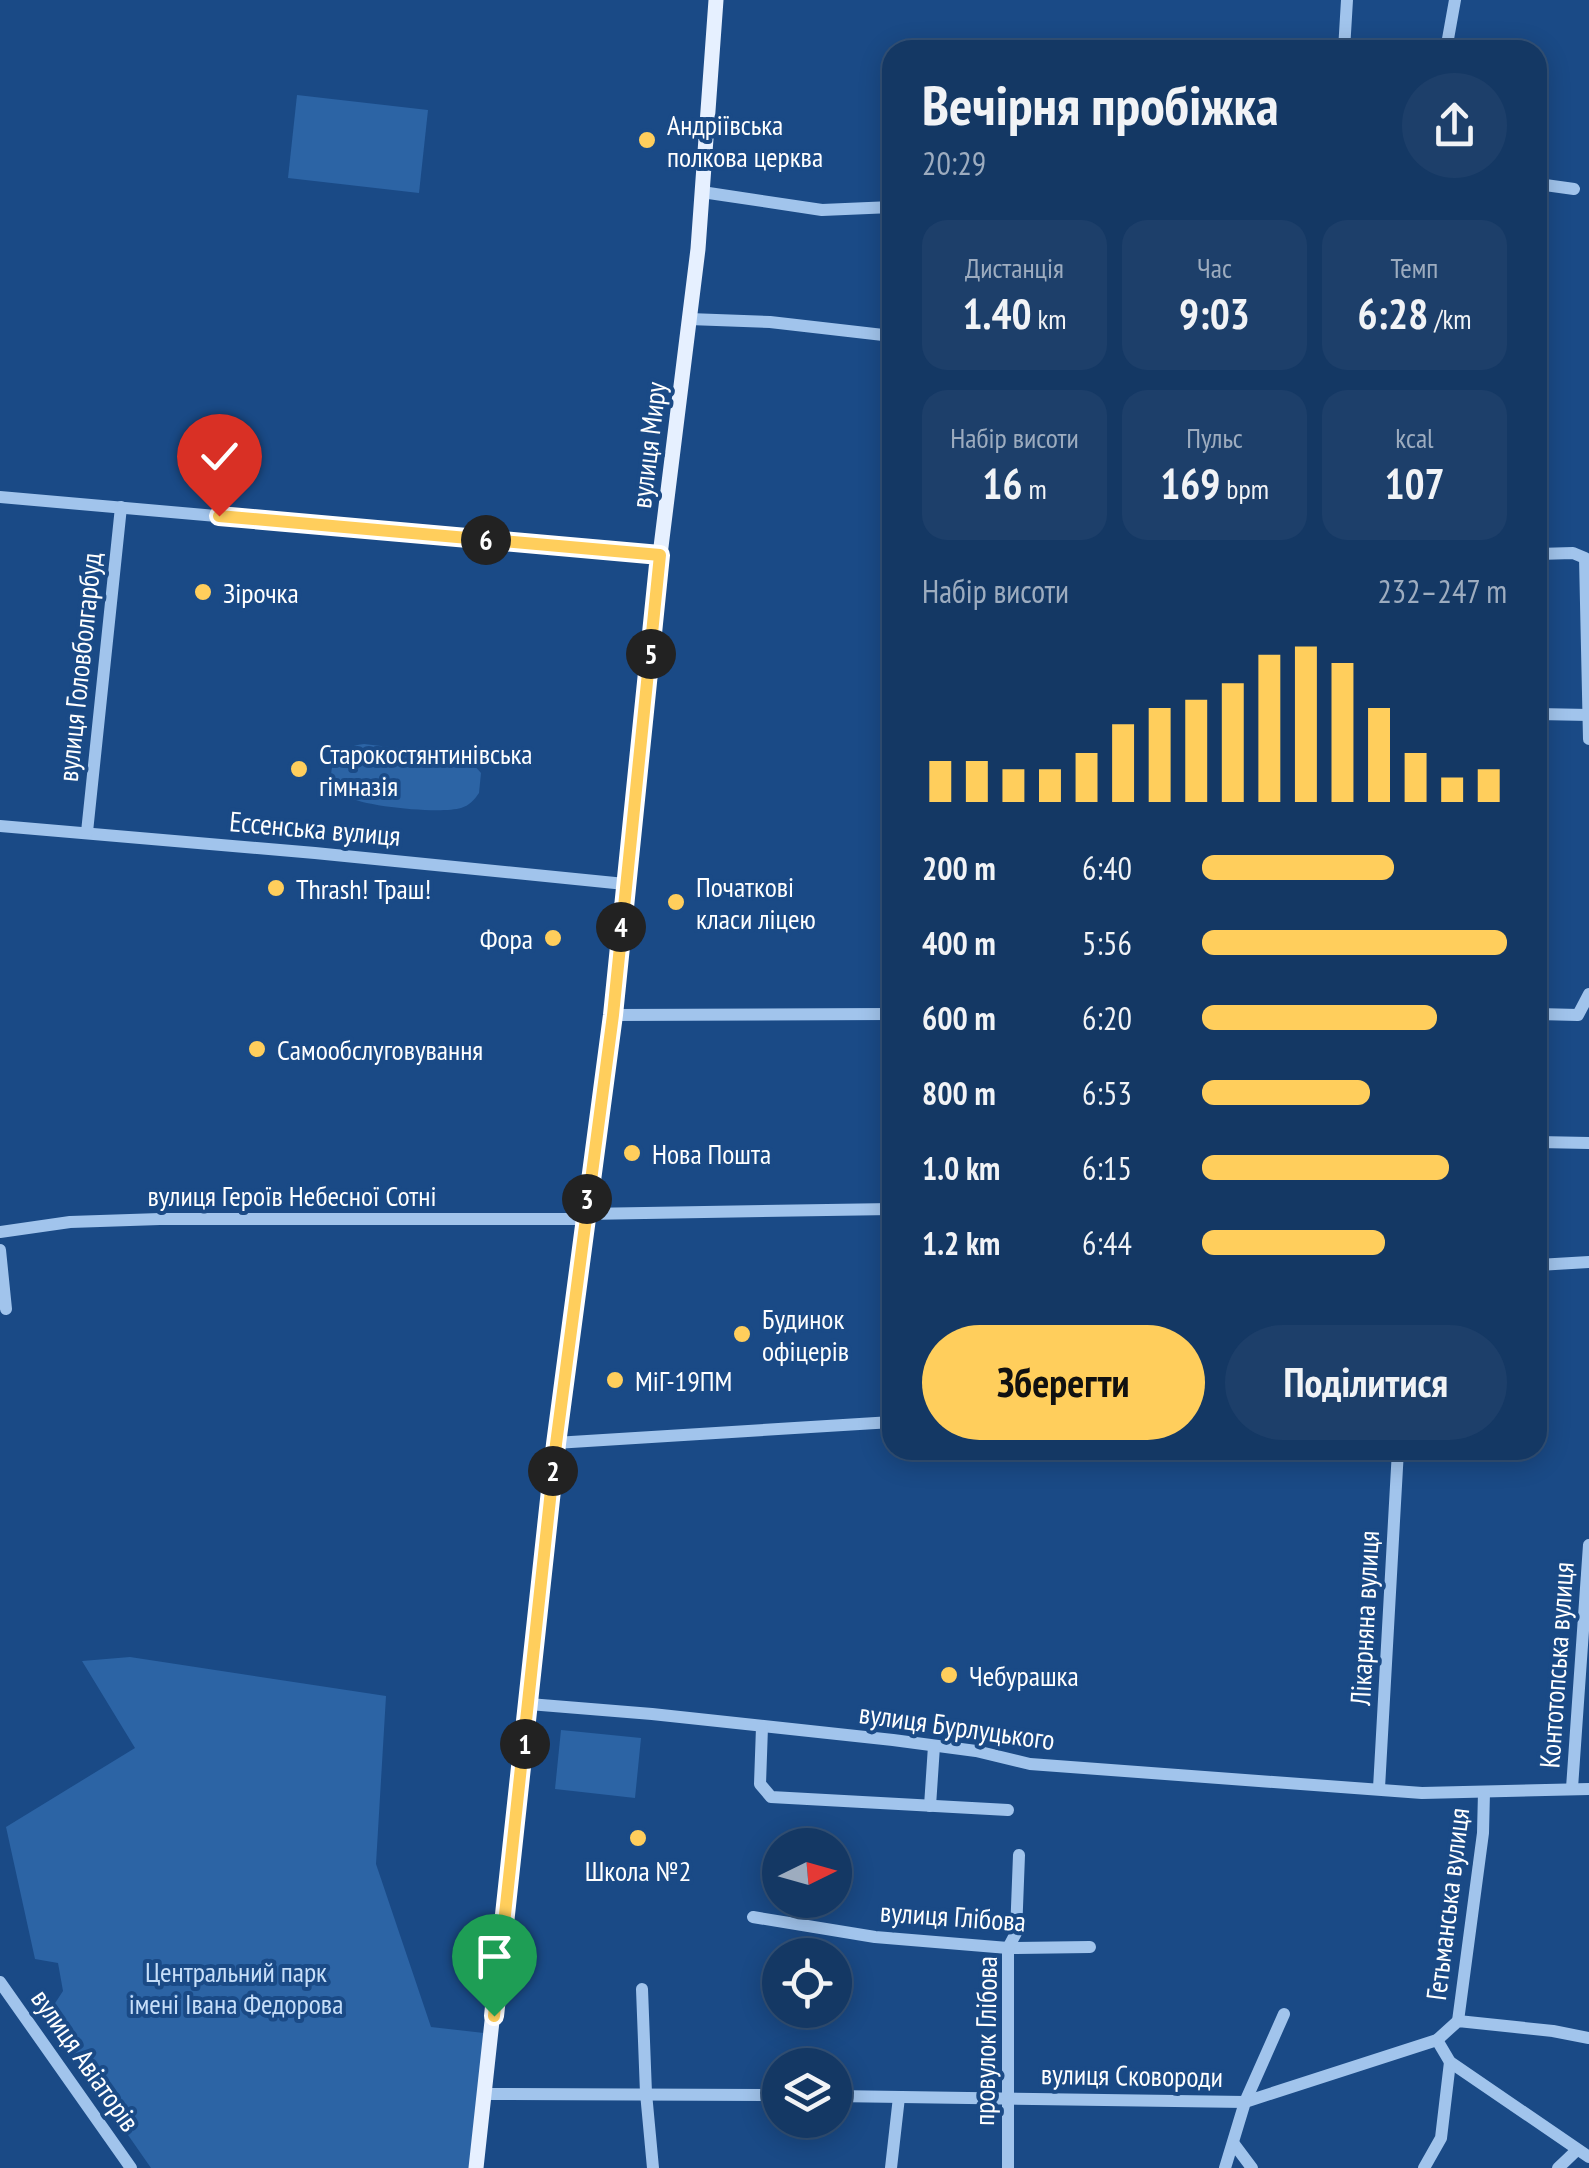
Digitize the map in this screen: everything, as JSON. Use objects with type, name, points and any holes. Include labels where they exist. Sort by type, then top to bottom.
[{"type":"main road","name":"вулиця Миру","points":[[476,2168],[556,1444],[613,1015],[702,192],[716,0]]},
{"type":"street","points":[[1345,40],[1348,0]]},
{"type":"street","points":[[1448,40],[1455,0]]},
{"type":"street","points":[[1547,185],[1574,189]]},
{"type":"street","points":[[702,192],[822,210],[882,208]]},
{"type":"street","points":[[689,319],[770,322],[882,335]]},
{"type":"street","points":[[0,497],[660,555]]},
{"type":"street","name":"вулиця Головболгарбуд","points":[[87,832],[121,507]]},
{"type":"street","points":[[1547,554],[1574,553],[1585,558],[1589,740]]},
{"type":"street","points":[[1547,714],[1589,715]]},
{"type":"street","name":"Ессенська вулиця","points":[[0,826],[625,884]]},
{"type":"street","points":[[1547,1014],[1578,1015],[1589,994]]},
{"type":"street","points":[[613,1015],[882,1014]]},
{"type":"street","points":[[1547,1142],[1589,1144]]},
{"type":"street","name":"вулиця Героїв Небесної Сотні","points":[[0,1232],[70,1222],[585,1217],[882,1208]]},
{"type":"street","points":[[0,1250],[6,1310]]},
{"type":"street","points":[[1547,1264],[1589,1262]]},
{"type":"street","points":[[556,1444],[882,1423]]},
{"type":"street","name":"Лікарняна вулиця","points":[[1380,1788],[1397,1460]]},
{"type":"street","name":"Контотопська вулиця","points":[[1572,1788],[1589,1545]]},
{"type":"street","name":"вулиця Бурлуцького","points":[[529,1704],[976,1751],[1030,1764],[1422,1793],[1589,1789]]},
{"type":"street","points":[[762,1728],[760,1784],[771,1797],[1008,1810]]},
{"type":"street","points":[[930,1806],[934,1746]]},
{"type":"street","name":"Гетьманська вулиця","points":[[1458,2021],[1479,1868],[1484,1792]]},
{"type":"street","name":"провулок Глібова","points":[[1008,2168],[1008,1948],[1016,1933],[1019,1855]]},
{"type":"street","name":"вулиця Глібова","points":[[753,1917],[875,1937],[1008,1948],[1090,1947]]},
{"type":"street","name":"вулиця Авіаторів","points":[[0,1982],[131,2168]]},
{"type":"street","points":[[642,1989],[652,2168]]},
{"type":"street","points":[[1225,2168],[1245,2102],[1284,2014]]},
{"type":"street","points":[[1458,2021],[1589,2038]]},
{"type":"street","name":"вулиця Сковороди","points":[[852,2096],[1245,2102],[1437,2040],[1458,2021]]},
{"type":"street","points":[[1437,2040],[1450,2062],[1583,2154],[1558,2168]]},
{"type":"street","points":[[1424,2168],[1441,2138],[1450,2062]]},
{"type":"street","points":[[486,2094],[762,2096]]},
{"type":"street","points":[[891,2168],[899,2097]]},
{"type":"street","points":[[1234,2144],[1252,2168]]},
{"type":"green space","points":[[297,95],[428,110],[419,193],[288,178]]},
{"type":"green space","points":[[364,744],[466,756],[481,773],[479,793],[464,807],[451,810],[421,810],[355,800],[337,789],[331,772],[345,750]]},
{"type":"green space","name":"Центральний парк імені Івана Федорова","points":[[130,1657],[386,1696],[376,1864],[431,2027],[484,2033],[470,2168],[151,2168],[46,2017],[63,1991],[58,1963],[35,1959],[6,1827],[135,1748],[82,1661]]},
{"type":"green space","points":[[561,1730],[641,1738],[635,1798],[555,1789]]},
{"type":"place","name":"Андріївська полкова церква","points":[[647,140]]},
{"type":"place","name":"Зірочка","points":[[203,592]]},
{"type":"place","name":"Старокостянтинівська гімназія","points":[[299,769]]},
{"type":"place","name":"Thrash! Траш!","points":[[276,888]]},
{"type":"place","name":"Початкові класи ліцею","points":[[676,902]]},
{"type":"place","name":"Фора","points":[[553,938]]},
{"type":"place","name":"Самообслуговування","points":[[257,1049]]},
{"type":"place","name":"Нова Пошта","points":[[632,1153]]},
{"type":"place","name":"Будинок офіцерів","points":[[742,1334]]},
{"type":"place","name":"МіГ-19ПМ","points":[[615,1380]]},
{"type":"place","name":"Чебурашка","points":[[949,1675]]},
{"type":"place","name":"Школа №2","points":[[638,1838]]},
{"type":"route","points":[[219,516],[660,555],[613,1015],[556,1444],[494,2016]]}]
